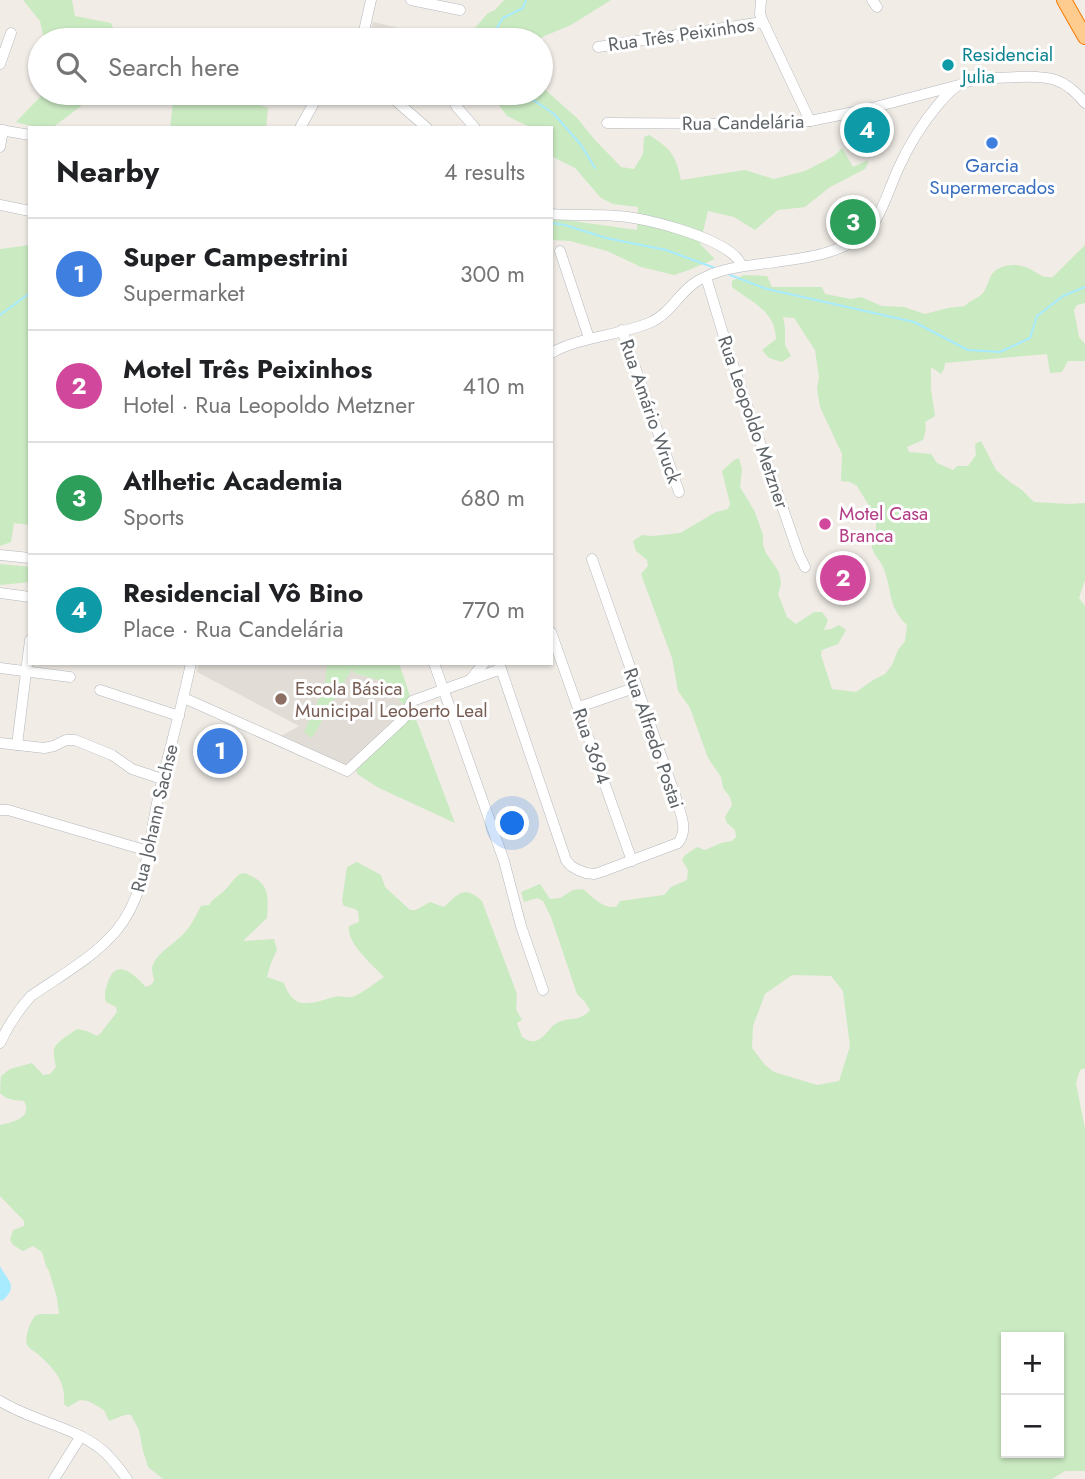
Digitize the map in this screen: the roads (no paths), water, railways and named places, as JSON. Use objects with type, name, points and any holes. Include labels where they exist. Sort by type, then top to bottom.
[{"type":"highway","points":[[1064,0],[1085,37]]},
{"type":"highway","points":[[1070,0],[1085,19]]},
{"type":"street","points":[[364,28],[370,0]]},
{"type":"street","points":[[411,0],[460,10]]},
{"type":"street","points":[[753,0],[810,121]]},
{"type":"street","points":[[761,0],[762,18]]},
{"type":"street","name":"Rua Três Peixinhos","points":[[598,47],[762,18]]},
{"type":"street","points":[[0,64],[11,33]]},
{"type":"street","name":"Rua Candelária","points":[[607,122],[781,124],[810,121],[958,85],[1032,76],[1063,82],[1085,103]]},
{"type":"street","points":[[553,352],[589,338],[649,323],[670,309],[694,282],[706,277],[742,266],[799,259],[851,242],[869,229],[914,138],[958,85]]},
{"type":"street","points":[[301,126],[313,105]]},
{"type":"street","points":[[401,105],[425,126]]},
{"type":"street","points":[[456,106],[473,126]]},
{"type":"street","points":[[0,147],[1,130],[28,135]]},
{"type":"street","points":[[0,205],[28,211]]},
{"type":"street","points":[[553,214],[618,216],[664,225],[721,247],[736,257],[742,266]]},
{"type":"street","points":[[560,251],[589,338]]},
{"type":"street","name":"Rua Leopoldo Metzner","points":[[706,277],[728,350],[805,567]]},
{"type":"street","name":"Rua Amário Wruck","points":[[622,330],[679,492]]},
{"type":"street","points":[[0,555],[28,558]]},
{"type":"street","name":"Rua Alfredo Postai","points":[[500,666],[570,866],[594,874],[678,843],[684,830],[676,797],[592,559]]},
{"type":"street","points":[[0,593],[28,597]]},
{"type":"street","name":"Rua 3694","points":[[553,634],[632,860]]},
{"type":"street","points":[[16,745],[28,655]]},
{"type":"street","name":"Rua Johann Sachse","points":[[0,1043],[31,996],[92,954],[117,930],[132,906],[142,877],[162,779],[191,665]]},
{"type":"street","points":[[435,665],[504,861],[521,926],[543,990]]},
{"type":"street","points":[[470,680],[482,665]]},
{"type":"street","points":[[184,698],[347,771],[403,719],[410,702],[500,666]]},
{"type":"street","points":[[0,668],[70,677]]},
{"type":"street","points":[[579,707],[637,687]]},
{"type":"street","points":[[100,691],[179,716]]},
{"type":"street","points":[[0,743],[44,748],[66,740],[75,740],[112,755],[132,769],[162,779]]},
{"type":"street","points":[[0,810],[8,810],[148,851]]},
{"type":"street","points":[[0,1401],[27,1415],[81,1436],[111,1458],[127,1479]]},
{"type":"street","points":[[54,1479],[81,1436]]},
{"type":"water","points":[[0,1266],[11,1287],[2,1301],[0,1300]]},
{"type":"waterway","points":[[497,28],[503,18],[523,8],[526,0]]},
{"type":"waterway","points":[[541,105],[554,114],[581,145],[595,168]]},
{"type":"waterway","points":[[553,223],[606,238],[666,250],[715,268]]},
{"type":"waterway","points":[[730,275],[767,289],[914,322],[968,350],[1000,352],[1030,338],[1037,316],[1063,296],[1085,287]]},
{"type":"waterway","points":[[0,315],[28,294]]},
{"type":"place","name":"Residencial Julia","points":[[948,65]]},
{"type":"place","name":"Residencial Vô Bino","points":[[867,130]]},
{"type":"place","name":"Garcia Supermercados","points":[[992,143]]},
{"type":"place","name":"Atlhetic Academia","points":[[853,222]]},
{"type":"place","name":"Motel Casa Branca","points":[[825,524]]},
{"type":"place","name":"Motel Três Peixinhos","points":[[843,578]]},
{"type":"place","name":"Escola Básica Municipal Leoberto Leal","points":[[281,699]]},
{"type":"place","name":"Super Campestrini","points":[[220,751]]}]
